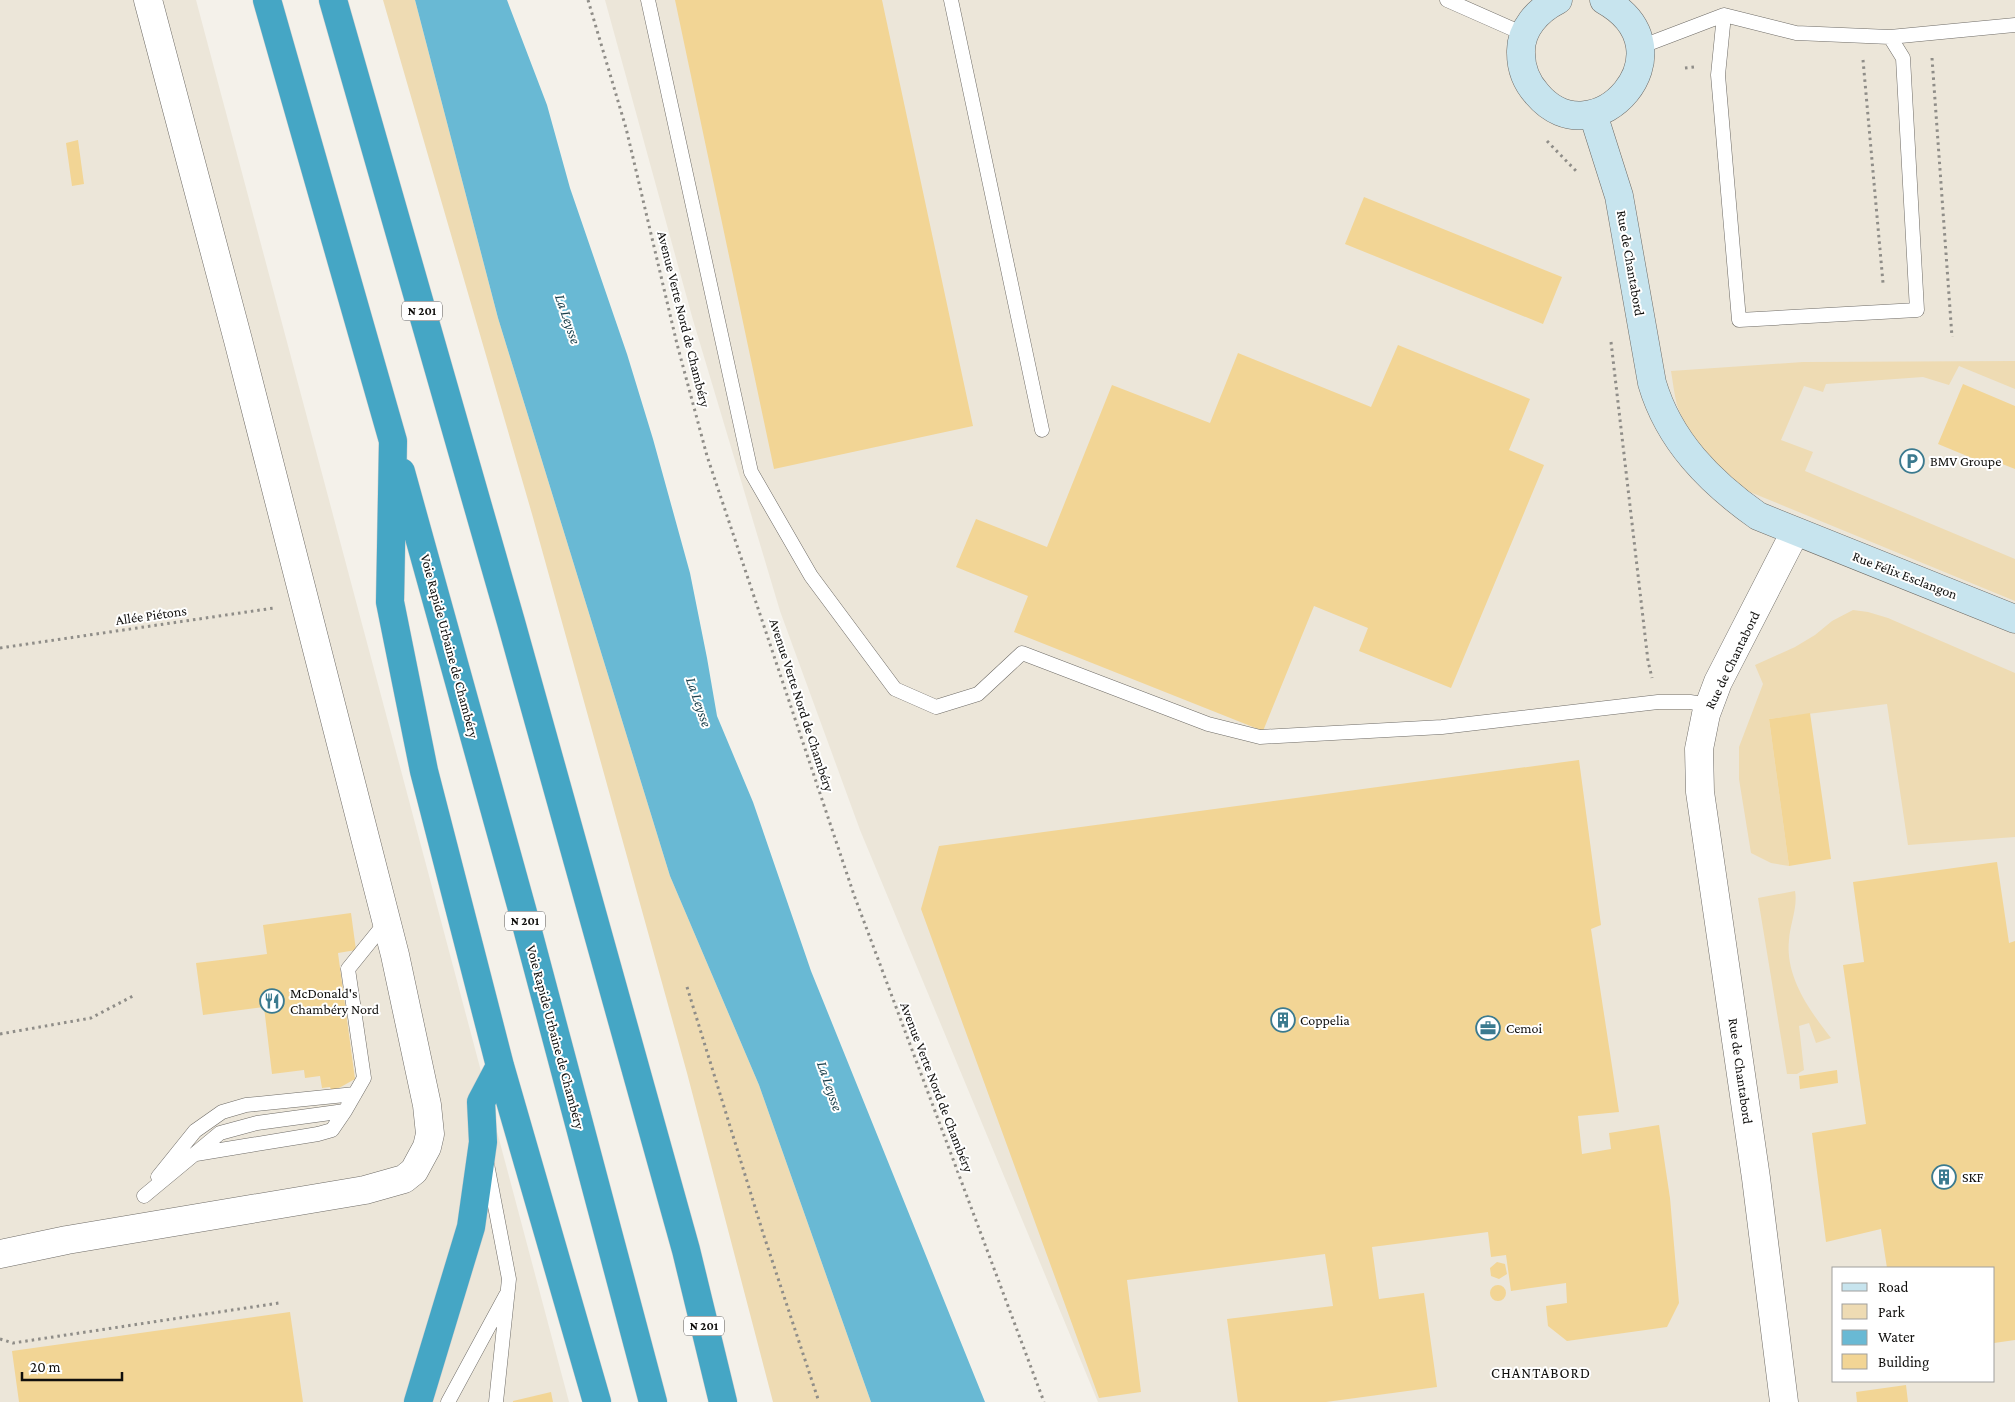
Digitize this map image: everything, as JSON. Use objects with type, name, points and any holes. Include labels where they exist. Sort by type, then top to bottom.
[{"type":"highway","name":"N 201","points":[[267,0],[393,441]]},
{"type":"highway","name":"N 201","points":[[334,0],[511,622],[686,1250],[723,1402]]},
{"type":"highway","points":[[393,441],[390,602],[424,771],[500,1066],[596,1402]]},
{"type":"highway","name":"Voie Rapide Urbaine de Chambéry","points":[[393,441],[522,908],[653,1402]]},
{"type":"highway","points":[[418,1402],[471,1227],[483,1142],[481,1102],[500,1066]]},
{"type":"highway","points":[[686,1250],[739,1402]]},
{"type":"street","points":[[0,1254],[67,1240],[365,1190],[404,1179],[414,1171],[427,1147],[430,1134],[427,1105],[386,922],[238,340],[148,0]]},
{"type":"street","points":[[1558,0],[1546,6],[1533,18],[1524,34],[1521,52],[1523,70],[1530,86],[1542,100],[1557,110],[1575,114],[1593,114],[1612,106],[1626,94],[1637,77],[1641,57],[1638,38],[1629,20],[1615,6],[1604,0]]},
{"type":"street","name":"Rue de Chantabord","points":[[1593,114],[1619,196],[1652,383],[1659,407],[1678,441],[1707,475],[1732,498],[1758,516],[1795,532],[1718,682],[1709,705],[1699,749],[1700,792],[1756,1178],[1784,1402]]},
{"type":"street","name":"Rue Félix Esclangon","points":[[1795,532],[2015,618]]},
{"type":"lane","points":[[648,0],[751,472],[811,576],[895,689],[936,707],[978,694],[1022,653],[1208,724],[1260,737],[1442,727],[1658,702],[1690,702],[1709,705]]},
{"type":"lane","points":[[951,0],[1042,430]]},
{"type":"lane","points":[[1447,0],[1524,34]]},
{"type":"lane","points":[[1640,47],[1724,15],[1796,33],[1890,36],[2015,25]]},
{"type":"lane","points":[[1724,15],[1718,76],[1739,320],[1917,310],[1903,58],[1890,36]]},
{"type":"lane","points":[[196,1154],[318,1134],[332,1130],[364,1078],[348,970],[386,922]]},
{"type":"lane","points":[[345,1111],[257,1123],[220,1133],[144,1196],[195,1131],[222,1112],[246,1105],[355,1094]]},
{"type":"lane","points":[[483,1142],[510,1279],[496,1402]]},
{"type":"lane","points":[[448,1402],[509,1290]]},
{"type":"path","name":"Avenue Verte Nord de Chambéry","points":[[588,0],[626,128],[677,344],[710,465],[854,894],[1044,1402]]},
{"type":"path","points":[[1863,54],[1883,283]]},
{"type":"path","points":[[1542,100],[1536,129],[1579,174]]},
{"type":"path","points":[[1610,338],[1648,660],[1658,702]]},
{"type":"path","name":"Allée Piétons","points":[[0,648],[304,604]]},
{"type":"path","points":[[687,987],[763,1233],[819,1402]]},
{"type":"path","points":[[0,1034],[91,1018],[133,996]]},
{"type":"path","points":[[0,1339],[13,1343],[279,1303]]},
{"type":"shaded area","points":[[0,0],[196,0],[569,1402],[0,1402]]},
{"type":"shaded area","points":[[605,0],[2015,0],[2015,1402],[1098,1402],[860,830],[780,611],[693,320]]},
{"type":"green space","points":[[383,0],[415,0],[498,318],[670,876],[759,1085],[871,1402],[773,1402],[687,1073],[532,514]]},
{"type":"green space","points":[[2015,361],[2015,389],[1959,366],[1949,385],[1923,377],[1826,384],[1823,392],[1804,386],[1781,440],[1813,452],[1805,471],[2015,559],[2015,601],[1750,492],[1738,484],[1716,465],[1689,431],[1677,405],[1671,371],[1803,362]]},
{"type":"green space","points":[[1853,610],[1888,618],[2015,673],[2015,837],[1908,845],[1887,704],[1769,719],[1789,866],[1771,863],[1751,853],[1739,779],[1739,747],[1763,684],[1755,665],[1795,647],[1815,635],[1832,621]]},
{"type":"green space","points":[[1795,891],[1796,897],[1789,940],[1791,967],[1807,1005],[1831,1038],[1816,1043],[1809,1023],[1799,1026],[1804,1070],[1797,1074],[1787,1074],[1758,898]]},
{"type":"water","name":"La Leysse","points":[[415,0],[507,0],[547,105],[570,188],[627,354],[653,439],[690,573],[717,716],[753,802],[811,971],[985,1402],[871,1402],[759,1085],[670,876],[498,318]]},
{"type":"building","points":[[675,0],[882,0],[973,426],[774,469]]},
{"type":"building","points":[[78,140],[84,184],[72,186],[66,143]]},
{"type":"building","points":[[1364,197],[1562,277],[1543,324],[1345,244]]},
{"type":"building","points":[[1398,345],[1530,399],[1509,450],[1544,465],[1451,688],[1359,651],[1368,628],[1314,606],[1263,731],[1014,632],[1028,596],[956,567],[976,519],[1047,547],[1112,385],[1210,423],[1238,353],[1371,407]]},
{"type":"building","points":[[1963,384],[2015,406],[2015,469],[1987,458],[1984,463],[1938,444]]},
{"type":"building","points":[[1810,713],[1831,859],[1789,866],[1769,719]]},
{"type":"building","name":"Coppelia","points":[[1579,760],[1601,925],[1591,929],[1619,1112],[1578,1116],[1582,1154],[1611,1149],[1609,1133],[1659,1125],[1670,1198],[1679,1303],[1667,1327],[1567,1341],[1548,1326],[1546,1306],[1567,1303],[1566,1283],[1511,1291],[1506,1255],[1491,1257],[1488,1232],[1372,1247],[1379,1299],[1424,1293],[1437,1387],[1326,1402],[1238,1402],[1227,1319],[1333,1306],[1325,1254],[1127,1280],[1141,1392],[1099,1398],[921,909],[939,846]]},
{"type":"building","name":"SKF","points":[[1997,862],[2009,943],[2015,941],[2015,1340],[1995,1343],[1995,1267],[1887,1267],[1881,1229],[1826,1242],[1812,1133],[1866,1124],[1843,965],[1864,962],[1853,882]]},
{"type":"building","name":"McDonald's Chambéry Nord","points":[[351,913],[356,950],[338,953],[355,1079],[339,1088],[331,1090],[330,1087],[322,1088],[320,1076],[305,1078],[304,1070],[272,1074],[264,1007],[203,1015],[196,963],[267,954],[263,925]]},
{"type":"building","points":[[1837,1070],[1838,1083],[1800,1089],[1799,1076]]},
{"type":"building","points":[[1497,1262],[1505,1264],[1507,1274],[1499,1279],[1491,1276],[1490,1268]]},
{"type":"building","points":[[1498,1285],[1504,1287],[1506,1293],[1504,1299],[1498,1301],[1492,1299],[1490,1293],[1492,1287]]},
{"type":"building","points":[[290,1312],[303,1402],[19,1402],[12,1351]]},
{"type":"building","points":[[1906,1385],[1908,1402],[1857,1402],[1856,1392]]},
{"type":"building","points":[[551,1392],[553,1402],[513,1402],[513,1401]]},
{"type":"place","name":"BMV Groupe","points":[[1912,461]]},
{"type":"place","name":"McDonald's Chambéry Nord","points":[[272,1001]]},
{"type":"place","name":"Coppelia","points":[[1283,1020]]},
{"type":"place","name":"Cemoi","points":[[1488,1028]]},
{"type":"place","name":"SKF","points":[[1944,1177]]},
{"type":"district","name":"CHANTABORD","points":[[1541,1373]]}]
